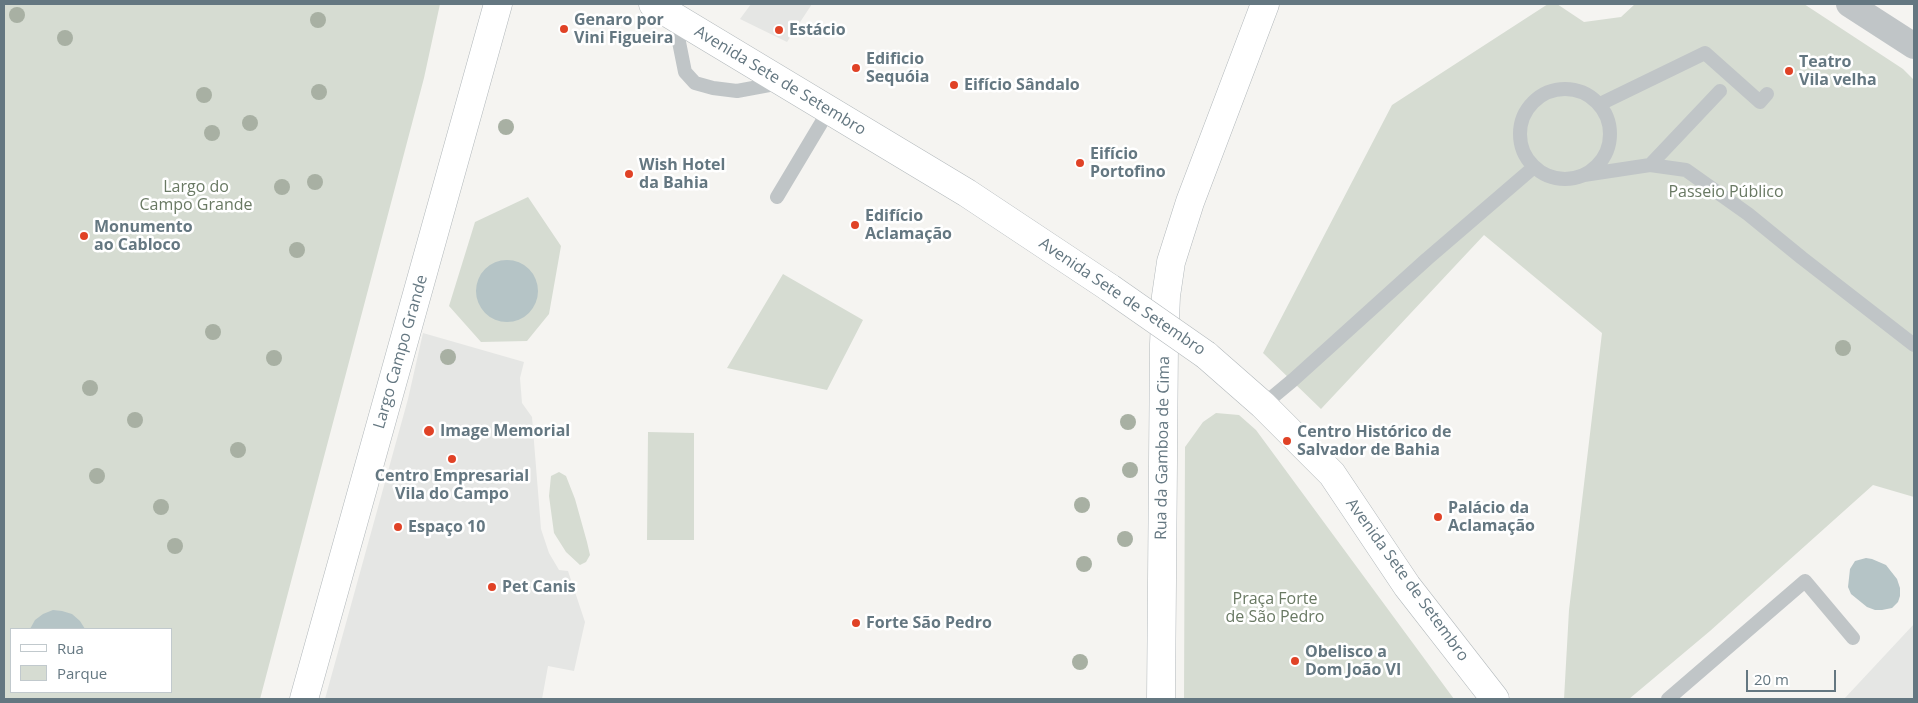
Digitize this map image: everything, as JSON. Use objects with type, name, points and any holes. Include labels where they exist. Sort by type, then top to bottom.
[{"type":"main road","name":"Largo Campo Grande","points":[[304,699],[498,4]]},
{"type":"main road","name":"Rua da Gamboa de Cima","points":[[1160,699],[1164,353],[1166,296],[1171,262],[1190,202],[1265,4]]},
{"type":"main road","name":"Avenida Sete de Setembro","points":[[663,10],[781,83],[967,193],[1110,288],[1206,355],[1263,405],[1332,474],[1408,586],[1495,699]]},
{"type":"street","points":[[1849,4],[1914,46]]},
{"type":"lane","points":[[663,10],[685,72],[695,83],[713,88],[738,91],[781,83]]},
{"type":"lane","points":[[1600,104],[1705,53],[1760,102],[1767,94]]},
{"type":"lane","points":[[1584,175],[1596,167],[1604,156],[1609,143],[1610,129],[1607,116],[1600,104],[1588,94],[1574,89],[1560,88],[1545,92],[1533,100],[1524,112],[1520,126],[1520,142],[1525,156],[1534,167],[1545,175],[1558,179],[1572,179],[1584,175],[1650,166],[1686,170],[1748,214],[1914,345]]},
{"type":"lane","points":[[1650,166],[1720,92]]},
{"type":"lane","points":[[778,197],[829,110]]},
{"type":"lane","points":[[1263,405],[1534,167]]},
{"type":"lane","points":[[1668,699],[1805,581],[1853,638]]},
{"type":"shaded area","name":"Estácio","points":[[751,4],[812,4],[787,42],[740,19]]},
{"type":"shaded area","points":[[507,260],[519,263],[529,269],[535,279],[538,291],[535,303],[529,313],[519,319],[507,322],[495,319],[485,313],[479,303],[476,291],[479,279],[485,269],[495,263]]},
{"type":"shaded area","points":[[423,333],[524,362],[520,378],[522,403],[532,417],[541,529],[549,553],[559,570],[568,571],[585,622],[574,671],[548,666],[542,699],[325,699],[408,399]]},
{"type":"shaded area","points":[[1866,558],[1886,565],[1897,579],[1900,596],[1898,602],[1892,608],[1875,610],[1867,607],[1851,594],[1848,587],[1850,569],[1855,561]]},
{"type":"shaded area","points":[[53,610],[72,614],[84,628],[31,628],[35,620]]},
{"type":"shaded area","points":[[1914,624],[1914,699],[1844,699]]},
{"type":"green space","name":"Largo do Campo Grande","points":[[4,4],[440,4],[424,78],[260,699],[4,699]]},
{"type":"green space","name":"Passeio Público","points":[[1548,4],[1557,4],[1584,22],[1621,17],[1635,4],[1804,4],[1903,69],[1914,80],[1914,497],[1873,485],[1710,631],[1629,699],[1564,699],[1569,610],[1602,333],[1484,235],[1321,409],[1263,353],[1392,105]]},
{"type":"green space","points":[[528,197],[561,246],[549,314],[527,341],[481,342],[449,306],[475,222]]},
{"type":"green space","points":[[783,274],[863,320],[827,390],[727,368]]},
{"type":"green space","name":"Praça Forte de São Pedro","points":[[1216,413],[1239,415],[1256,430],[1454,699],[1184,699],[1185,447],[1203,422]]},
{"type":"green space","points":[[648,432],[694,433],[694,540],[647,540]]},
{"type":"green space","points":[[559,472],[566,476],[575,499],[590,555],[586,562],[580,565],[566,552],[554,533],[549,496],[551,476]]},
{"type":"place","name":"Genaro por Vini Figueira","points":[[564,29]]},
{"type":"place","name":"Estácio","points":[[779,30]]},
{"type":"place","name":"Edificio Sequóia","points":[[856,68]]},
{"type":"place","name":"Teatro Vila velha","points":[[1789,71]]},
{"type":"place","name":"Eifício Sândalo","points":[[954,85]]},
{"type":"place","name":"Eifício Portofino","points":[[1080,163]]},
{"type":"place","name":"Wish Hotel da Bahia","points":[[629,174]]},
{"type":"place","name":"Edifício Aclamação","points":[[855,225]]},
{"type":"place","name":"Monumento ao Cabloco","points":[[84,236]]},
{"type":"place","name":"Image Memorial","points":[[429,431]]},
{"type":"place","name":"Centro Histórico de Salvador de Bahia","points":[[1287,441]]},
{"type":"place","name":"Centro Empresarial Vila do Campo","points":[[452,459]]},
{"type":"place","name":"Palácio da Aclamação","points":[[1438,517]]},
{"type":"place","name":"Espaço 10","points":[[398,527]]},
{"type":"place","name":"Pet Canis","points":[[492,587]]},
{"type":"place","name":"Forte São Pedro","points":[[856,623]]},
{"type":"place","name":"Obelisco a Dom João VI","points":[[1295,661]]}]
